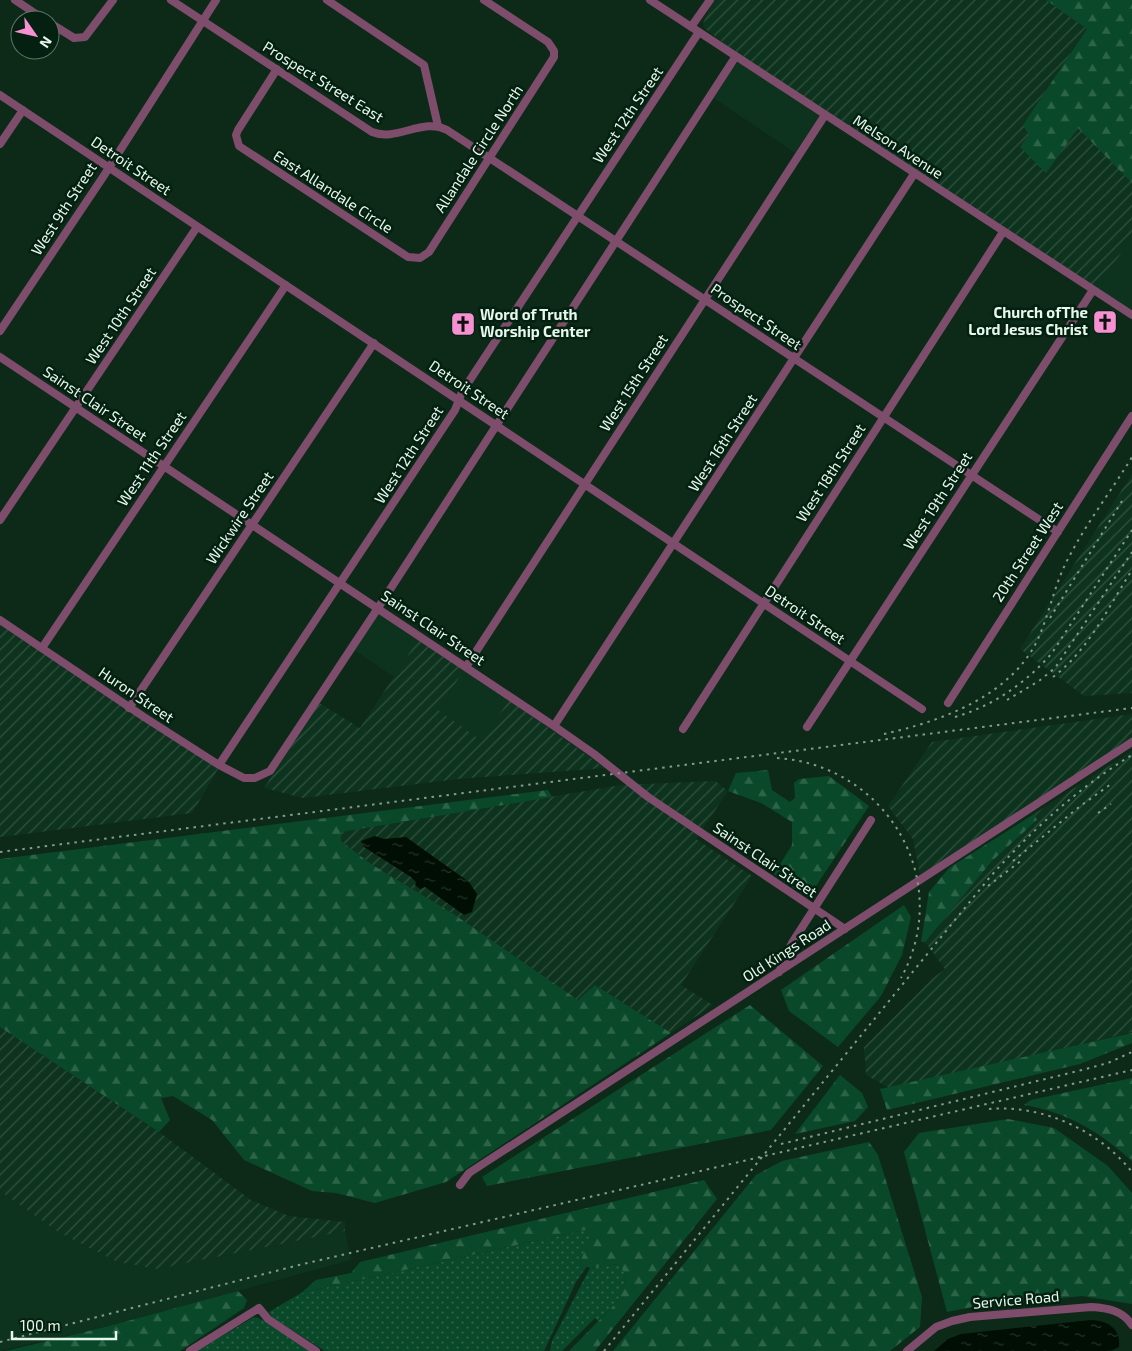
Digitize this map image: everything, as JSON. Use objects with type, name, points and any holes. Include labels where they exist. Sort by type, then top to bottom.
[{"type":"street","points":[[15,0],[30,10]]},
{"type":"street","points":[[60,29],[74,38],[85,37],[113,0]]},
{"type":"street","points":[[171,0],[202,21]]},
{"type":"street","name":"West 9th Street","points":[[0,331],[216,0]]},
{"type":"street","points":[[326,0],[424,65],[438,126]]},
{"type":"street","name":"Allandale Circle North","points":[[420,258],[429,252],[552,63],[554,51],[548,42],[484,0]]},
{"type":"street","name":"Melson Avenue","points":[[650,0],[1132,315]]},
{"type":"street","points":[[691,27],[710,0]]},
{"type":"street","name":"Prospect Street East","points":[[202,21],[378,135],[438,126]]},
{"type":"street","name":"West 12th Street","points":[[219,765],[455,410],[458,400],[700,32]]},
{"type":"street","points":[[378,608],[736,56]]},
{"type":"street","name":"East Allandale Circle","points":[[277,70],[238,130],[237,140],[243,150],[408,257],[420,258]]},
{"type":"street","name":"Detroit Street","points":[[0,95],[922,709]]},
{"type":"street","points":[[0,144],[23,110]]},
{"type":"street","name":"West 15th Street","points":[[466,667],[825,115]]},
{"type":"street","name":"Prospect Street","points":[[438,126],[617,240],[1058,532]]},
{"type":"street","name":"West 16th Street","points":[[554,726],[914,174]]},
{"type":"street","name":"West 10th Street","points":[[0,520],[197,227]]},
{"type":"street","name":"West 18th Street","points":[[683,729],[1004,232]]},
{"type":"street","name":"West 11th Street","points":[[42,648],[286,285]]},
{"type":"street","name":"West 19th Street","points":[[807,727],[1093,290]]},
{"type":"street","name":"Wickwire Street","points":[[129,708],[374,343]]},
{"type":"street","name":"Sainst Clair Street","points":[[0,357],[554,726],[594,754],[648,797],[845,929]]},
{"type":"street","name":"20th Street West","points":[[948,703],[1132,416]]},
{"type":"street","name":"Huron Street","points":[[0,620],[129,708],[219,765],[244,778],[256,778],[264,775],[275,765],[378,608]]},
{"type":"street","name":"Old Kings Road","points":[[460,1185],[469,1173],[1132,742]]},
{"type":"street","points":[[779,972],[792,944],[813,909],[871,820]]},
{"type":"street","name":"Service Road","points":[[908,1349],[936,1327],[970,1317],[1091,1307],[1108,1308],[1120,1313],[1132,1325]]},
{"type":"street","points":[[190,1351],[259,1308],[268,1319],[316,1351]]},
{"type":"shaded area","points":[[714,0],[1046,0],[1087,29],[1023,125],[1078,127],[1132,183],[1132,236],[1098,289],[736,52],[704,28],[703,23]]},
{"type":"shaded area","points":[[738,61],[819,116],[795,153],[714,98]]},
{"type":"shaded area","points":[[1132,236],[1132,311],[1098,289]]},
{"type":"shaded area","points":[[1132,474],[1132,693],[1084,696],[1020,649]]},
{"type":"shaded area","points":[[379,613],[418,640],[394,677],[354,650]]},
{"type":"shaded area","points":[[0,624],[218,769],[192,813],[0,837]]},
{"type":"shaded area","points":[[418,640],[464,670],[438,710],[482,741],[509,700],[605,768],[458,779],[303,798],[264,788],[319,703],[360,728]]},
{"type":"shaded area","points":[[464,670],[509,700],[482,741],[437,710]]},
{"type":"shaded area","points":[[1132,714],[1132,738],[920,876],[913,839],[888,806],[932,742]]},
{"type":"shaded area","points":[[1132,751],[1132,1032],[893,1090],[866,1075],[864,1047],[933,978],[945,969],[925,942],[992,861],[1037,821],[1034,814]]},
{"type":"shaded area","points":[[715,781],[728,791],[696,839],[752,876],[681,985],[713,1005],[671,1033],[595,985],[578,1001],[452,913],[371,864],[341,841],[341,832],[621,785]]},
{"type":"shaded area","points":[[0,1027],[159,1132],[251,1200],[289,1216],[345,1222],[345,1231],[157,1269],[117,1262],[58,1232],[0,1191]]},
{"type":"shaded area","points":[[0,1191],[58,1232],[117,1262],[157,1269],[345,1231],[351,1260],[109,1326],[0,1351]]},
{"type":"green space","points":[[1046,0],[1132,0],[1132,183],[1078,128],[1046,173],[1020,147],[1029,134],[1023,125],[1087,29]]},
{"type":"green space","points":[[768,770],[772,790],[790,802],[795,798],[794,783],[799,779],[829,776],[869,806],[808,898],[774,874],[792,845],[792,822],[761,803],[728,791],[736,773]]},
{"type":"green space","points":[[548,790],[552,797],[341,832],[341,841],[371,864],[452,913],[578,1000],[595,985],[671,1033],[446,1182],[375,1203],[336,1193],[312,1191],[244,1160],[212,1120],[173,1096],[161,1098],[170,1120],[159,1132],[0,1027],[0,859]]},
{"type":"green space","points":[[1034,814],[1037,820],[992,861],[925,942],[921,942],[929,892],[949,868]]},
{"type":"green space","points":[[904,905],[911,917],[902,955],[881,996],[838,1047],[789,1011],[781,990]]},
{"type":"green space","points":[[750,1005],[823,1066],[771,1130],[487,1186],[482,1177]]},
{"type":"green space","points":[[1132,1033],[1132,1043],[1080,1064],[887,1110],[880,1089]]},
{"type":"green space","points":[[840,1075],[862,1093],[868,1107],[855,1121],[795,1134]]},
{"type":"green space","points":[[1132,1078],[1132,1161],[1095,1132],[1069,1118],[1040,1108],[1024,1105],[1031,1100]]},
{"type":"green space","points":[[1008,1119],[1054,1128],[1108,1166],[1132,1193],[1132,1304],[1082,1296],[977,1306],[947,1312],[904,1152],[919,1133]]},
{"type":"green space","points":[[869,1142],[878,1155],[922,1297],[920,1327],[890,1351],[613,1351],[756,1175],[782,1161]]},
{"type":"green space","points":[[704,1180],[717,1199],[595,1351],[569,1351],[618,1301],[627,1276],[618,1264],[590,1268],[580,1263],[591,1234],[589,1229],[301,1293],[316,1280],[351,1273],[360,1262]]},
{"type":"green space","points":[[589,1229],[592,1234],[580,1263],[587,1266],[576,1282],[544,1351],[325,1351],[272,1317],[269,1312],[301,1293]]},
{"type":"green space","points":[[618,1264],[627,1276],[618,1301],[598,1321],[595,1318],[562,1351],[550,1351],[552,1341],[590,1268]]},
{"type":"green space","points":[[238,1291],[247,1300],[244,1308],[180,1351],[6,1351],[109,1326]]},
{"type":"green space","points":[[254,1317],[263,1320],[313,1351],[197,1351]]},
{"type":"water","points":[[375,836],[384,839],[406,837],[469,882],[477,894],[472,912],[464,915],[425,887],[420,889],[415,885],[416,882],[411,877],[364,847],[361,841]]},
{"type":"water","points":[[1091,1320],[1108,1324],[1116,1330],[1119,1347],[1111,1351],[934,1351],[948,1339],[961,1334]]},
{"type":"railway","points":[[884,734],[929,722],[973,703],[993,691],[1011,676],[1026,659],[1038,639],[1060,577],[1076,544],[1132,457]]},
{"type":"railway","points":[[1050,618],[1122,501]]},
{"type":"railway","points":[[955,717],[996,700],[1020,684],[1042,664],[1052,653],[1132,530]]},
{"type":"railway","points":[[1007,700],[1039,681],[1055,668],[1132,552]]},
{"type":"railway","points":[[1053,677],[1066,666],[1087,641],[1132,570]]},
{"type":"railway","points":[[0,852],[1132,708]]},
{"type":"railway","points":[[604,1351],[990,877],[1056,811],[1093,781],[1132,755]]},
{"type":"railway","points":[[777,758],[816,765],[850,782],[878,805],[900,834],[914,867],[920,903],[916,941],[901,978]]},
{"type":"railway","points":[[1013,861],[1079,807],[1111,784]]},
{"type":"railway","points":[[1098,813],[1111,804]]},
{"type":"railway","points":[[988,886],[1022,860]]},
{"type":"railway","points":[[781,1144],[1082,1070],[1108,1063],[1132,1052]]},
{"type":"railway","points":[[0,1342],[299,1265],[1132,1070]]},
{"type":"railway","points":[[989,1109],[1029,1111],[1068,1123],[1104,1144],[1132,1172]]},
{"type":"place","name":"Church ofThe Lord Jesus Christ","points":[[1105,322]]},
{"type":"place","name":"Word of Truth Worship Center","points":[[463,324]]}]
